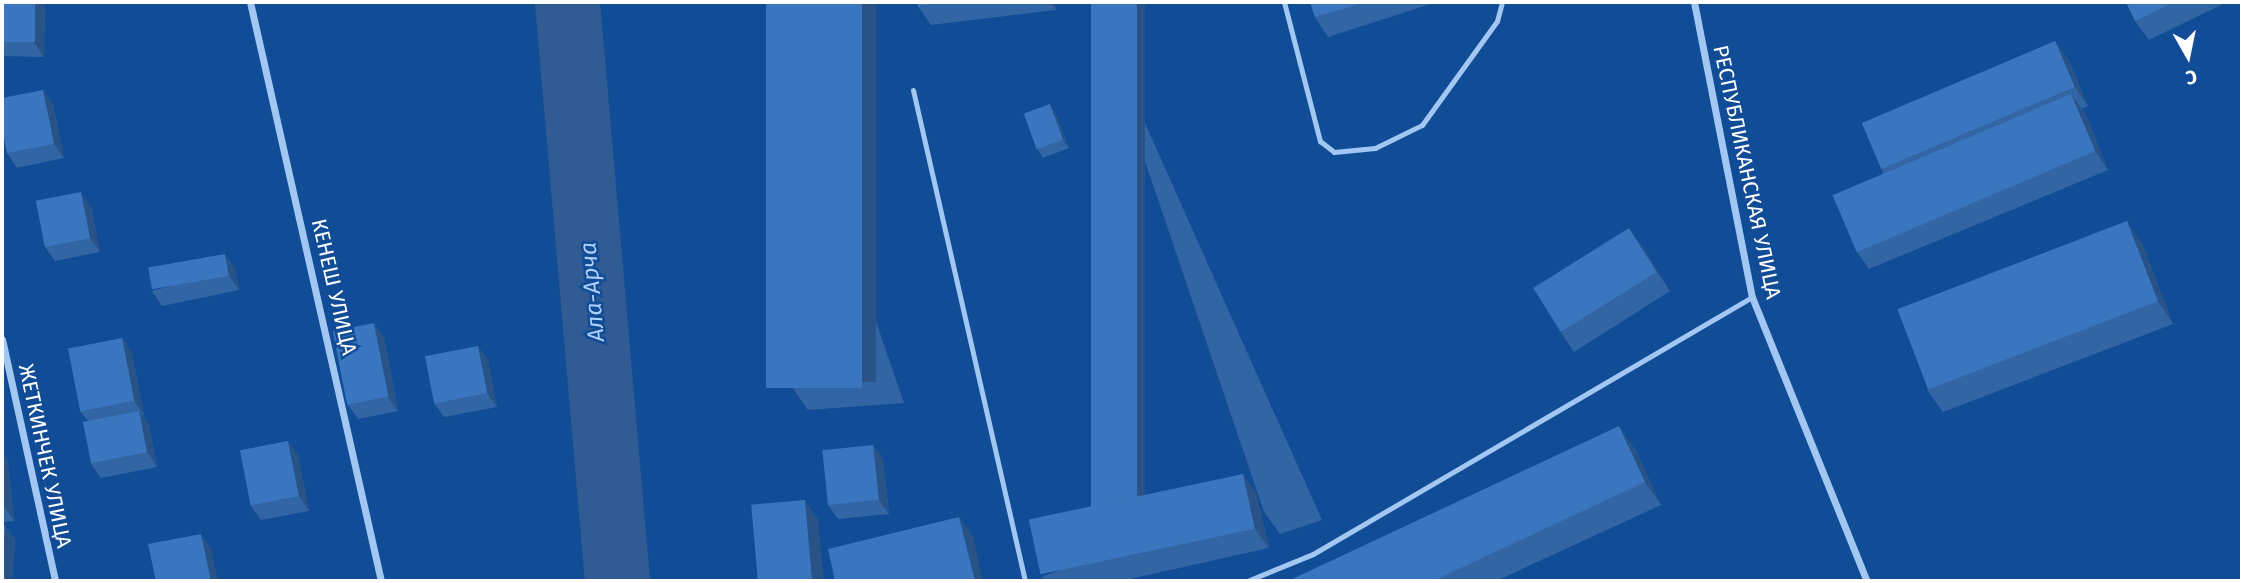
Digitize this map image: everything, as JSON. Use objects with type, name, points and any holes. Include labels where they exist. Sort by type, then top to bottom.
[{"type":"street","name":"КЕНЕШ УЛИЦА","points":[[250,2],[381,581]]},
{"type":"street","name":"РЕСПУБЛИКАНСКАЯ УЛИЦА","points":[[1694,2],[1752,297],[1867,581]]},
{"type":"street","name":"ЖЕТКИНЧЕК УЛИЦА","points":[[2,339],[55,581]]},
{"type":"lane","points":[[1284,2],[1320,141],[1334,152],[1375,148],[1422,125],[1497,21],[1502,2]]},
{"type":"lane","points":[[913,90],[1025,581]]},
{"type":"lane","points":[[1247,581],[1313,554],[1752,297]]},
{"type":"building","points":[[2,2],[35,2],[35,42],[2,42]]},
{"type":"building","points":[[766,2],[862,2],[862,388],[766,388]]},
{"type":"building","points":[[917,2],[951,2],[918,6]]},
{"type":"building","points":[[1091,2],[1137,2],[1137,541],[1091,541]]},
{"type":"building","points":[[1310,2],[1365,2],[1315,17]]},
{"type":"building","points":[[2126,2],[2174,2],[2135,21]]},
{"type":"building","points":[[2055,41],[2075,87],[1881,169],[1862,123]]},
{"type":"building","points":[[43,90],[54,144],[7,153],[2,128],[2,98]]},
{"type":"building","points":[[2071,94],[2095,151],[1857,252],[1833,195]]},
{"type":"building","points":[[1050,104],[1063,140],[1037,149],[1024,114]]},
{"type":"building","points":[[81,192],[90,238],[45,247],[36,201]]},
{"type":"building","points":[[2127,221],[2158,301],[1928,389],[1897,309]]},
{"type":"building","points":[[1629,228],[1657,272],[1561,332],[1533,288]]},
{"type":"building","points":[[225,254],[229,276],[152,289],[148,268]]},
{"type":"building","points":[[374,323],[388,397],[347,405],[333,331]]},
{"type":"building","points":[[122,338],[134,401],[80,411],[68,348]]},
{"type":"building","points":[[478,346],[487,393],[434,403],[425,356]]},
{"type":"building","points":[[139,411],[147,452],[91,463],[83,422]]},
{"type":"building","points":[[1619,426],[1645,482],[1433,581],[1288,581]]},
{"type":"building","points":[[288,441],[299,496],[251,505],[240,450]]},
{"type":"building","points":[[873,445],[879,500],[828,505],[822,450]]},
{"type":"building","points":[[1243,474],[1255,529],[1040,574],[1029,520]]},
{"type":"building","points":[[805,500],[812,581],[758,581],[751,505]]},
{"type":"building","points":[[959,517],[975,581],[835,581],[828,549]]},
{"type":"building","points":[[2,525],[5,525],[2,573]]},
{"type":"building","points":[[201,534],[211,581],[156,581],[148,544]]},
{"type":"waterway","name":"Ала-Арча","points":[[567,2],[617,581]]}]
